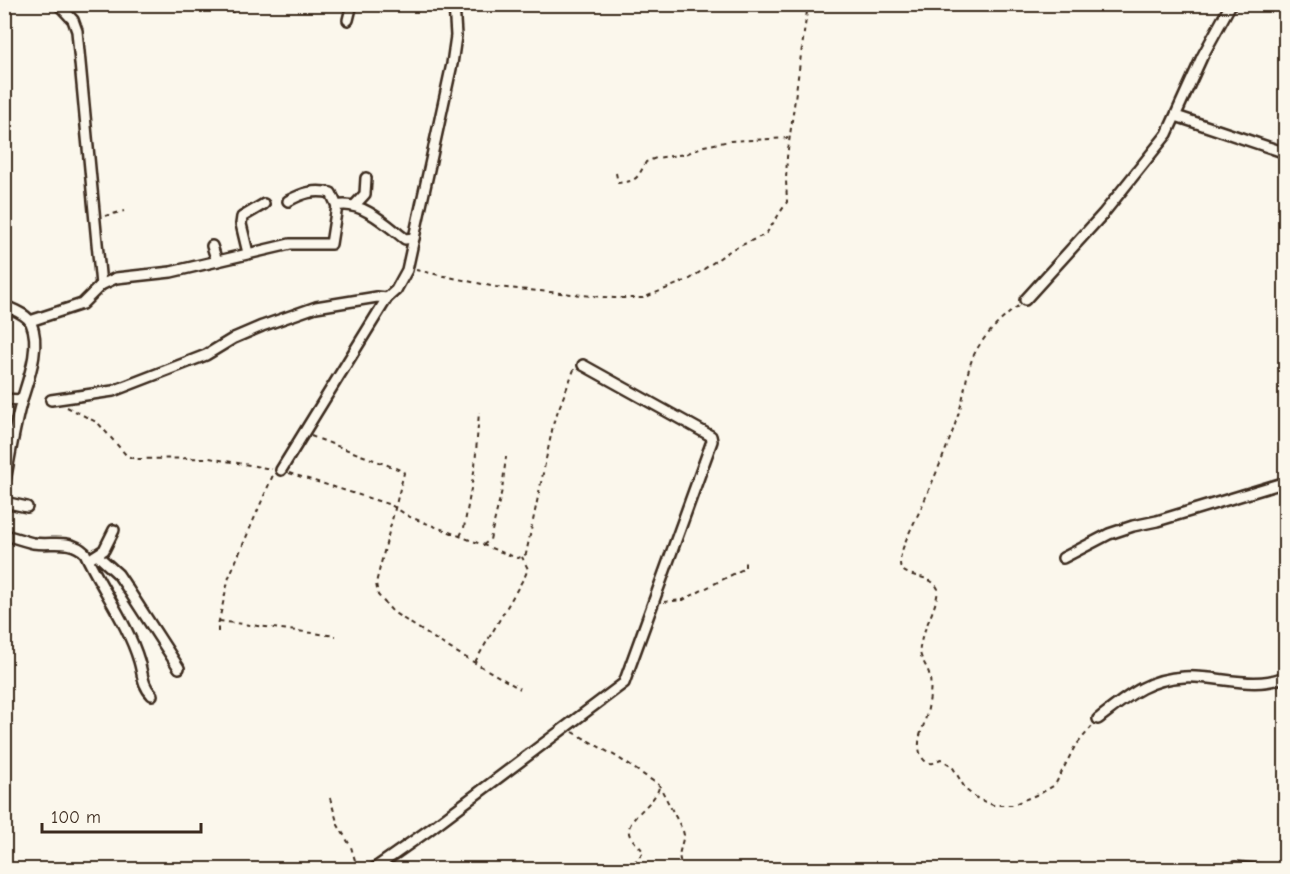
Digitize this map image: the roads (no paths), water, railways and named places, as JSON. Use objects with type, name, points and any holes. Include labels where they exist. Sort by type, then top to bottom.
[{"type":"street","points":[[58,4],[73,20],[77,31],[101,285]]},
{"type":"street","points":[[348,20],[352,4]]},
{"type":"street","points":[[281,470],[387,298],[396,290],[407,268],[452,64],[456,36],[454,4]]},
{"type":"street","points":[[1025,300],[1103,214],[1161,143],[1174,123],[1202,57],[1231,4]]},
{"type":"street","points":[[1176,116],[1286,153]]},
{"type":"street","points":[[354,206],[365,194],[366,178]]},
{"type":"street","points":[[30,321],[82,304],[101,285],[116,278],[171,272],[290,244],[331,244],[337,206],[331,193],[319,190],[303,193],[288,201]]},
{"type":"street","points":[[248,253],[241,224],[242,217],[264,204]]},
{"type":"street","points":[[337,206],[354,206],[378,218],[405,239],[414,238]]},
{"type":"street","points":[[212,246],[216,261]]},
{"type":"street","points":[[51,400],[113,391],[206,355],[234,338],[262,326],[316,307],[377,297],[387,298]]},
{"type":"street","points":[[4,305],[26,316],[34,335],[29,379],[22,400],[4,486]]},
{"type":"street","points":[[372,870],[429,830],[624,683],[712,441],[711,436],[583,365]]},
{"type":"street","points":[[4,399],[22,400]]},
{"type":"street","points":[[1064,558],[1109,534],[1286,482]]},
{"type":"street","points":[[4,502],[27,507]]},
{"type":"street","points":[[88,559],[104,550],[114,530]]},
{"type":"street","points":[[4,535],[33,543],[51,542],[81,549],[129,638],[139,660],[145,687],[152,694]]},
{"type":"street","points":[[97,555],[118,574],[179,668]]},
{"type":"street","points":[[1098,719],[1122,698],[1153,682],[1185,677],[1272,681],[1286,676]]},
{"type":"street","points":[[1230,870],[1242,867],[1264,870]]}]
